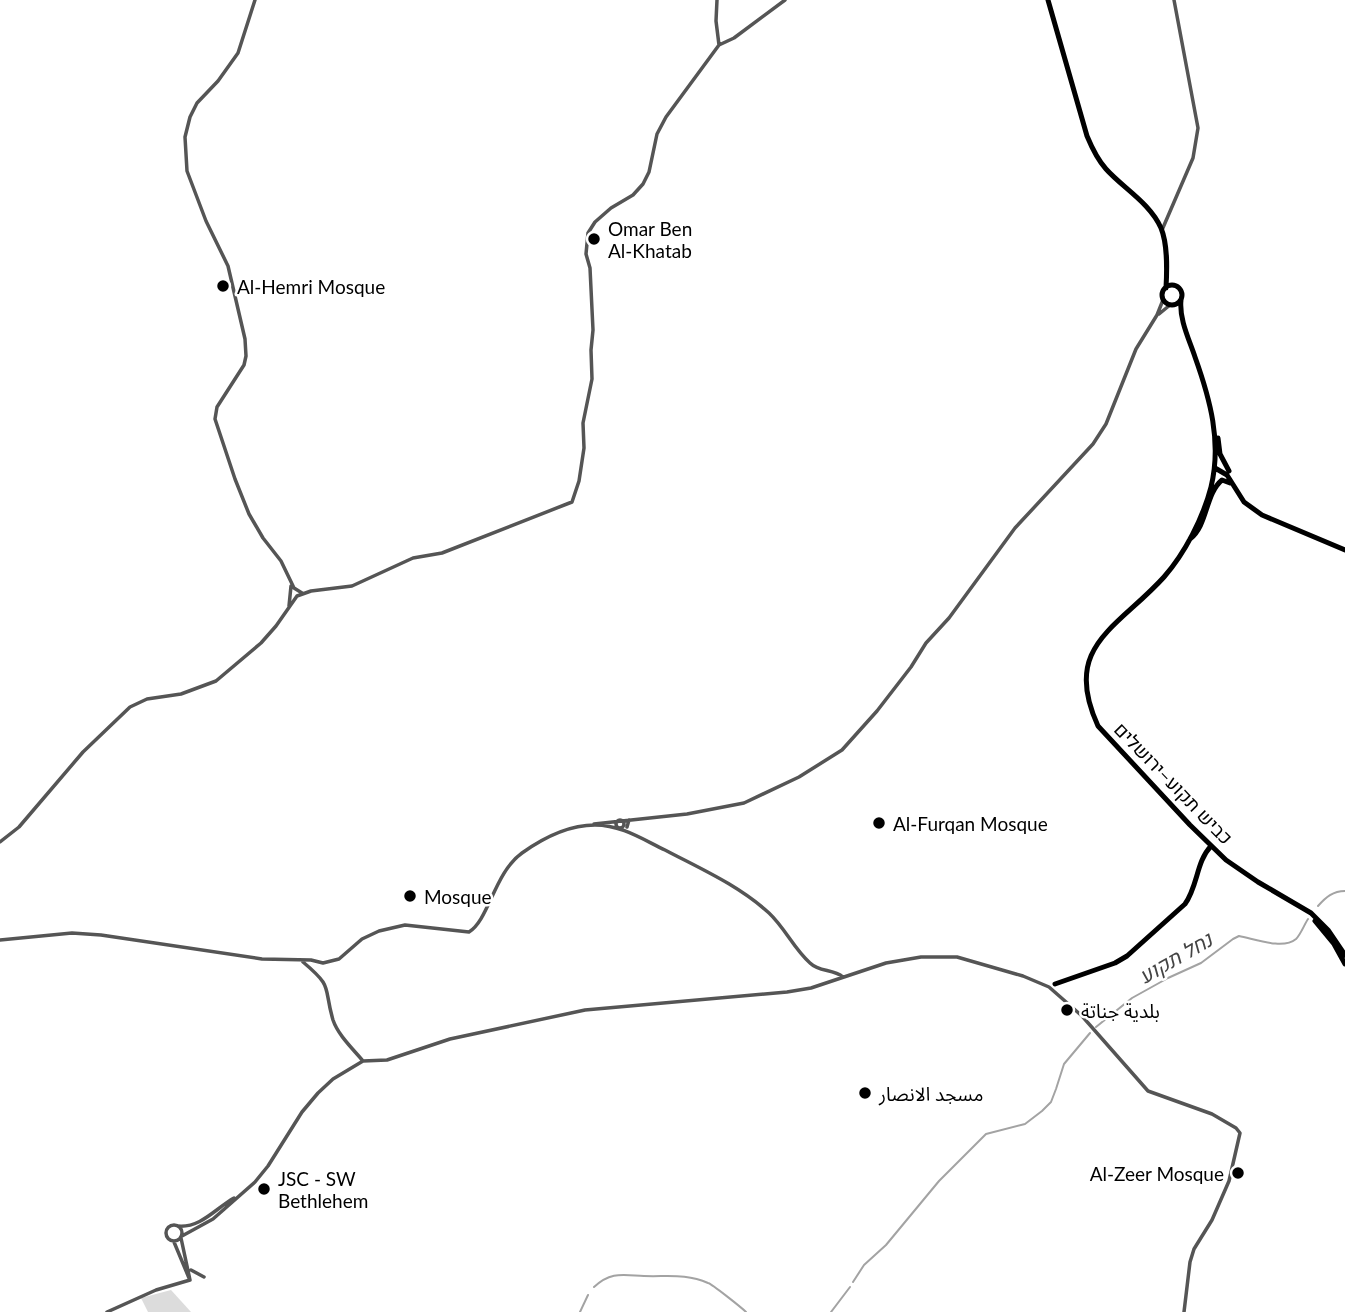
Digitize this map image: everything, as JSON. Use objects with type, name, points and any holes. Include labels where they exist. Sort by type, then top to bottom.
[{"type":"main road","points":[[1048,0],[1087,136],[1095,155],[1155,217],[1162,230],[1169,287]]},
{"type":"main road","points":[[1169,287],[1181,291],[1181,300],[1176,304],[1170,305],[1163,300],[1162,294],[1169,287]]},
{"type":"main road","name":"כביש תקוע–ירושלים","points":[[1181,300],[1183,322],[1206,386],[1212,416],[1215,468],[1205,506],[1188,541],[1164,576],[1099,639],[1090,654],[1086,684],[1088,705],[1098,726],[1211,846],[1241,871],[1320,921],[1345,955]]},
{"type":"main road","name":"כביש תקוע–ירושלים","points":[[1170,305],[1183,322]]},
{"type":"main road","points":[[1212,416],[1216,422],[1220,454],[1229,471],[1232,485]]},
{"type":"main road","points":[[1215,468],[1229,471]]},
{"type":"main road","points":[[1215,468],[1227,475],[1244,502],[1262,515],[1345,550]]},
{"type":"main road","points":[[1188,541],[1194,537],[1217,484],[1222,480],[1232,485]]},
{"type":"main road","points":[[1052,986],[1127,956],[1170,919],[1191,896],[1202,858],[1211,846]]},
{"type":"main road","name":"כביש תקוע–ירושלים","points":[[1292,901],[1326,933],[1345,964]]},
{"type":"street","points":[[0,842],[19,827],[83,752],[130,707],[147,699],[181,694],[216,681],[261,643],[289,608],[294,594],[281,561],[262,538],[249,514],[234,479],[215,419],[217,407],[244,365],[246,356],[228,266],[201,208],[187,171],[186,160],[186,137],[190,117],[197,103],[218,81],[238,53],[255,0]]},
{"type":"street","points":[[717,0],[719,45]]},
{"type":"street","points":[[294,594],[352,586],[413,558],[442,553],[572,502],[579,481],[584,448],[583,423],[592,379],[592,290],[586,238],[595,222],[611,208],[633,195],[643,184],[649,172],[657,134],[666,117],[719,45],[734,38],[785,0]]},
{"type":"street","points":[[1162,230],[1193,158],[1198,128],[1174,0]]},
{"type":"street","points":[[0,940],[72,933],[91,934],[262,959],[333,962],[362,939],[379,931],[405,925],[470,932],[479,923],[506,868],[520,855],[570,827],[716,810],[755,799],[818,766],[852,740],[911,667],[926,643],[949,618],[1015,528],[1099,435],[1136,349],[1163,300]]},
{"type":"street","points":[[1157,315],[1170,305]]},
{"type":"street","points":[[620,820],[635,834]]},
{"type":"street","points":[[618,828],[616,823],[620,820]]},
{"type":"street","points":[[618,828],[625,826],[629,820]]},
{"type":"street","points":[[585,826],[618,828],[635,834],[741,891],[783,927],[810,964],[843,977]]},
{"type":"street","points":[[174,1242],[213,1219],[255,1182],[318,1093],[333,1079],[363,1061],[387,1060],[450,1039],[585,1010],[769,995],[811,988],[886,963],[939,956],[957,957],[1052,986],[1148,1091],[1212,1114],[1240,1133],[1229,1181],[1212,1220],[1194,1249],[1184,1312]]},
{"type":"street","points":[[303,962],[325,981],[338,1030],[363,1061]]},
{"type":"street","points":[[1057,991],[1067,980]]},
{"type":"street","points":[[190,1280],[174,1242],[167,1238],[167,1230],[173,1225],[188,1226],[204,1219],[239,1195]]},
{"type":"street","points":[[178,1226],[190,1280]]},
{"type":"street","points":[[189,1268],[204,1277]]},
{"type":"street","points":[[107,1312],[156,1290],[190,1280]]},
{"type":"shaded area","points":[[171,1290],[191,1312],[148,1312],[141,1298]]},
{"type":"waterway","name":"נחל תקוע","points":[[1318,906],[1330,895],[1345,891]]},
{"type":"waterway","name":"נחל תקוע","points":[[1096,1027],[1132,998],[1201,963],[1233,939],[1239,936],[1284,944],[1298,937],[1308,919]]},
{"type":"waterway","points":[[853,1282],[864,1265],[886,1245],[939,1181],[986,1134],[1025,1124],[1051,1102],[1064,1064],[1090,1033]]},
{"type":"waterway","points":[[594,1287],[606,1278],[618,1275],[692,1278],[711,1284],[746,1312]]},
{"type":"waterway","points":[[831,1312],[850,1287]]},
{"type":"waterway","points":[[580,1312],[588,1295]]},
{"type":"place","name":"Omar Ben Al-Khatab","points":[[594,239]]},
{"type":"place","name":"Al-Hemri Mosque","points":[[223,286]]},
{"type":"place","name":"Al-Furqan Mosque","points":[[879,823]]},
{"type":"place","name":"Mosque","points":[[410,896]]},
{"type":"place","name":"بلدية جناتة","points":[[1067,1010]]},
{"type":"place","name":"مسجد الانصار","points":[[865,1093]]},
{"type":"place","name":"Al-Zeer Mosque","points":[[1238,1173]]},
{"type":"place","name":"JSC - SW Bethlehem","points":[[264,1189]]}]
